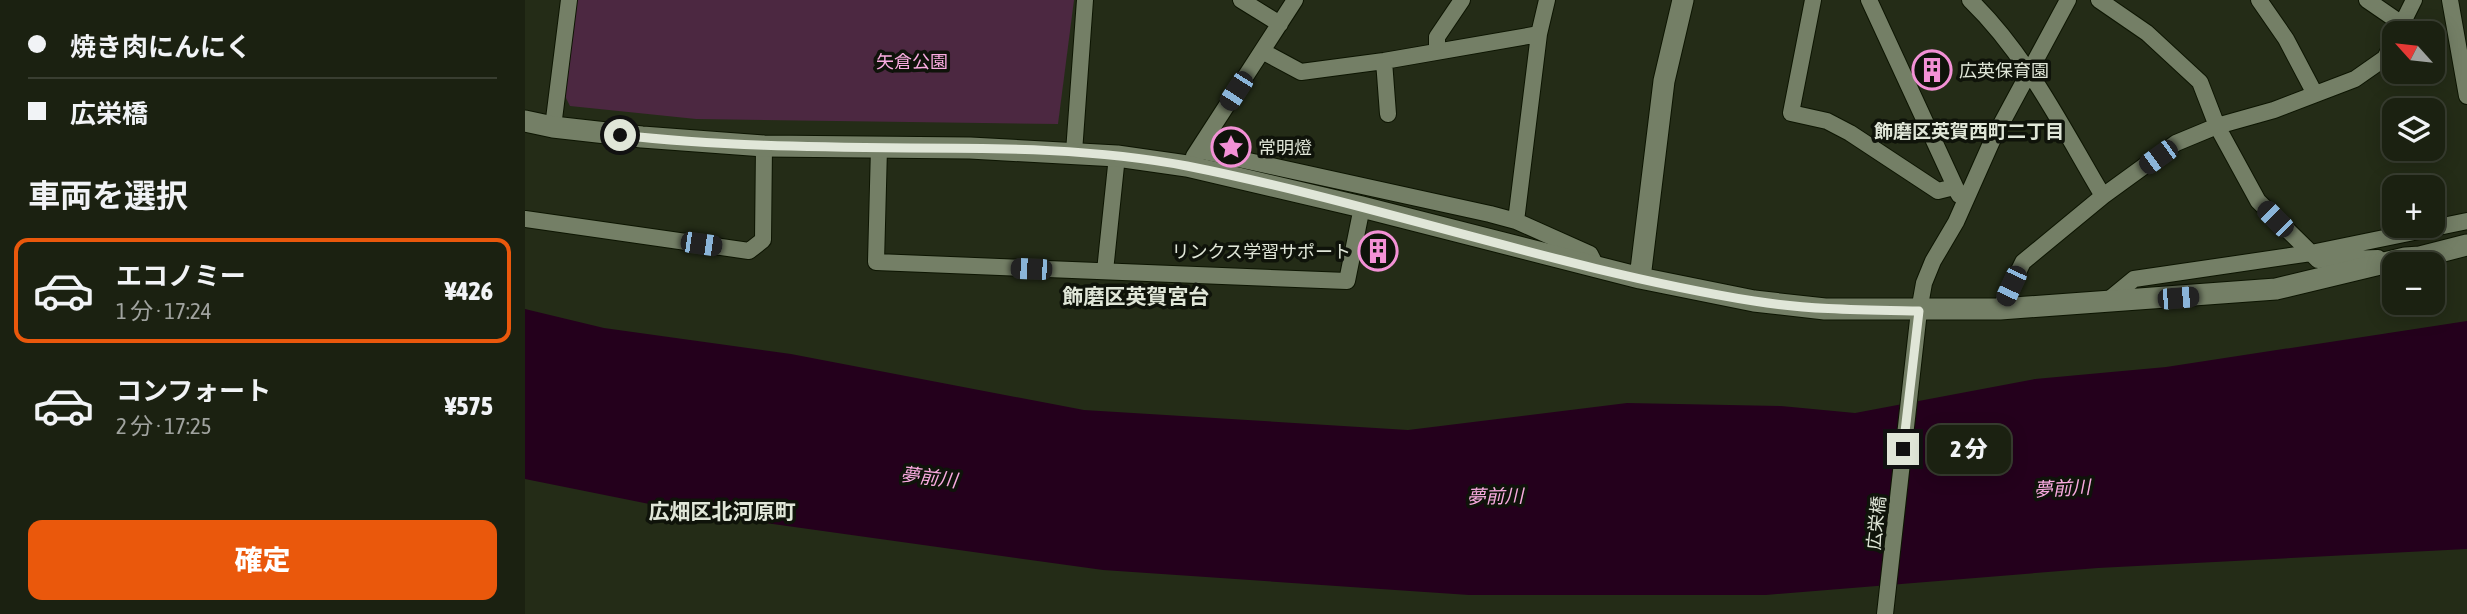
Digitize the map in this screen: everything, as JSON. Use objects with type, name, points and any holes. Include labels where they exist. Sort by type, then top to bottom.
[{"type":"street","points":[[553,127],[569,0]]},
{"type":"street","points":[[1073,152],[1085,0]]},
{"type":"street","points":[[1241,0],[1280,24]]},
{"type":"street","points":[[1192,158],[1295,0]]},
{"type":"street","points":[[1437,51],[1437,37],[1462,0]]},
{"type":"street","points":[[1516,221],[1539,34],[1547,0]]},
{"type":"street","points":[[1640,278],[1664,81],[1683,0]]},
{"type":"street","points":[[1813,0],[1791,113],[1828,121],[1938,191],[1954,187]]},
{"type":"street","points":[[1869,0],[1954,187],[1965,203]]},
{"type":"street","points":[[1971,0],[1989,17],[2029,72],[2103,196]]},
{"type":"street","name":"広栄橋","points":[[1885,614],[1922,292],[1933,261],[1965,203],[1992,141],[2068,0]]},
{"type":"street","points":[[2099,0],[2147,33],[2200,82],[2217,126],[2258,201],[2318,260],[2382,259]]},
{"type":"street","points":[[2259,0],[2286,39],[2315,94]]},
{"type":"street","points":[[2367,0],[2391,21]]},
{"type":"street","points":[[2404,21],[2414,0]]},
{"type":"street","points":[[2450,0],[2467,96]]},
{"type":"street","points":[[1262,51],[1301,72],[1384,61],[1539,34]]},
{"type":"street","points":[[2000,309],[2023,262],[2103,196],[2176,144],[2217,126],[2274,110],[2355,79],[2382,60]]},
{"type":"street","points":[[1384,61],[1388,114]]},
{"type":"street","points":[[525,122],[642,137],[764,146],[1073,152],[1192,158],[1299,170],[1516,221],[1590,254],[1597,268]]},
{"type":"street","points":[[525,219],[749,251],[763,240],[764,146]]},
{"type":"street","points":[[879,148],[876,262],[1347,281],[1362,207]]},
{"type":"street","points":[[1105,271],[1117,156]]},
{"type":"street","points":[[1192,158],[1362,207],[1597,268],[1754,301],[1825,310],[2000,309],[2276,289],[2382,264]]},
{"type":"street","points":[[2104,303],[2134,279],[2311,253],[2467,221]]},
{"type":"street","points":[[2440,252],[2467,245]]},
{"type":"green space","name":"矢倉公園","points":[[577,0],[1074,0],[1058,124],[696,119],[570,106],[565,96]]},
{"type":"water","name":"夢前川","points":[[525,309],[604,328],[791,354],[1084,410],[1408,430],[1627,403],[1781,406],[1855,413],[2035,379],[2166,367],[2467,321],[2467,549],[2098,568],[1766,595],[1469,595],[1103,570],[694,513],[525,479]]},
{"type":"place","name":"広英保育園","points":[[1932,70]]},
{"type":"place","name":"常明燈","points":[[1231,147]]},
{"type":"place","name":"リンクス学習サポート","points":[[1378,251]]},
{"type":"district","name":"飾磨区英賀西町二丁目","points":[[1969,131]]},
{"type":"district","name":"飾磨区英賀宮台","points":[[1136,296]]},
{"type":"district","name":"広畑区北河原町","points":[[722,511]]},
{"type":"route","points":[[620,135],[764,146],[970,148],[1117,156],[1187,166],[1362,207],[1597,268],[1754,301],[1825,310],[1919,311],[1903,449]]}]
